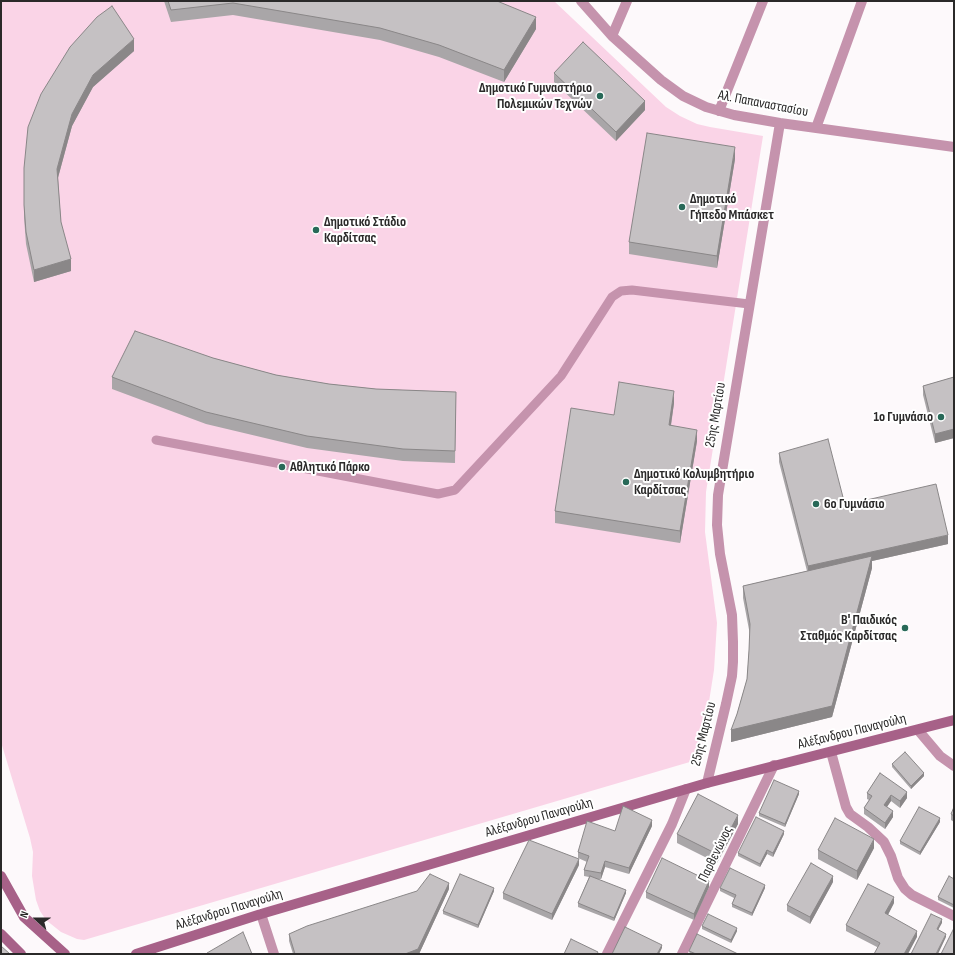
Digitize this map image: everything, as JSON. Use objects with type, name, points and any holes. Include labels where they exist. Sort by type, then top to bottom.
[{"type":"street","name":"Αλ. Παπαναστασίου","points":[[581,1],[612,36],[674,90],[694,102],[719,111],[750,118],[954,147]]},
{"type":"street","points":[[612,36],[627,1]]},
{"type":"street","points":[[719,111],[763,1]]},
{"type":"street","points":[[816,128],[862,1]]},
{"type":"street","name":"25ης Μαρτίου","points":[[707,783],[724,716],[732,676],[732,615],[720,554],[717,525],[719,486],[780,123]]},
{"type":"street","name":"Αλέξανδρου Παναγούλη","points":[[136,954],[261,914],[686,789],[774,765],[831,752],[954,720]]},
{"type":"street","points":[[918,730],[940,756],[954,766]]},
{"type":"street","points":[[831,752],[846,807],[850,814],[868,827],[884,842],[891,856],[898,878],[905,889],[912,895],[954,916]]},
{"type":"street","name":"Παρθενώνος","points":[[682,954],[774,765]]},
{"type":"street","points":[[607,954],[672,824],[686,789]]},
{"type":"street","points":[[1,876],[24,917],[65,954]]},
{"type":"street","points":[[261,914],[274,954]]},
{"type":"street","points":[[1,934],[21,954]]},
{"type":"lane","points":[[156,440],[438,494],[455,490],[561,376],[612,297],[621,291],[632,290],[749,304]]},
{"type":"shaded area","name":"Αθλητικό Πάρκο","points":[[1,1],[554,1],[666,107],[697,124],[763,136],[706,492],[705,532],[717,623],[714,670],[700,759],[84,940],[77,939],[61,932],[46,920],[40,911],[36,900],[32,876],[33,852],[30,838],[1,742]]},
{"type":"building","points":[[168,1],[497,1],[536,17],[504,70],[439,45],[380,28],[233,3],[171,10]]},
{"type":"building","points":[[112,6],[134,39],[93,75],[72,114],[57,169],[61,222],[71,259],[34,270],[26,232],[24,205],[24,168],[28,127],[41,94],[70,47],[97,17]]},
{"type":"building","name":"Δημοτικό Γυμναστήριο Πολεμικών Τεχνών","points":[[583,42],[645,101],[616,132],[554,73]]},
{"type":"building","name":"Δημοτικό Γήπεδο Μπάσκετ","points":[[647,133],[735,147],[717,256],[629,242]]},
{"type":"building","points":[[135,331],[213,358],[276,375],[329,384],[376,389],[456,392],[455,451],[403,449],[307,436],[206,412],[112,377]]},
{"type":"building","name":"1ο Γυμνάσιο","points":[[954,377],[954,429],[935,434],[923,386]]},
{"type":"building","name":"Δημοτικό Κολυμβητήριο Καρδίτσας","points":[[619,382],[674,391],[669,425],[697,430],[680,531],[555,511],[571,408],[614,415]]},
{"type":"building","name":"6ο Γυμνάσιο","points":[[828,439],[845,505],[936,484],[948,535],[808,566],[779,453]]},
{"type":"building","points":[[872,556],[832,706],[731,730],[747,679],[750,624],[743,586]]},
{"type":"building","points":[[905,752],[924,773],[911,786],[892,764]]},
{"type":"building","points":[[880,773],[907,792],[900,801],[891,795],[884,805],[893,811],[885,823],[864,808],[872,796],[867,793]]},
{"type":"building","points":[[774,780],[799,791],[785,824],[759,813]]},
{"type":"building","points":[[698,794],[738,815],[717,854],[677,834]]},
{"type":"building","points":[[623,806],[652,820],[629,868],[605,861],[601,873],[584,870],[589,856],[578,852],[587,821],[615,831]]},
{"type":"building","points":[[919,807],[940,818],[920,852],[900,841]]},
{"type":"building","points":[[954,807],[954,816],[951,814]]},
{"type":"building","points":[[756,817],[784,831],[773,853],[767,850],[760,864],[738,853]]},
{"type":"building","points":[[835,818],[874,839],[857,871],[818,850]]},
{"type":"building","points":[[529,840],[579,859],[552,914],[503,893]]},
{"type":"building","points":[[662,858],[709,881],[694,914],[646,892]]},
{"type":"building","points":[[811,863],[833,876],[810,917],[787,905]]},
{"type":"building","points":[[730,868],[765,885],[752,913],[732,904],[736,895],[720,888]]},
{"type":"building","points":[[430,874],[449,883],[418,949],[405,954],[295,954],[289,934],[307,926],[417,891]]},
{"type":"building","points":[[460,874],[494,888],[478,925],[443,911]]},
{"type":"building","points":[[590,876],[626,890],[614,918],[578,903]]},
{"type":"building","points":[[949,876],[954,879],[954,905],[938,897]]},
{"type":"building","points":[[868,884],[894,897],[885,913],[917,931],[904,954],[874,954],[880,943],[846,925]]},
{"type":"building","points":[[708,914],[737,928],[731,940],[702,926]]},
{"type":"building","points":[[931,914],[942,919],[937,929],[946,934],[936,954],[911,954]]},
{"type":"building","points":[[625,927],[662,945],[657,954],[612,954]]},
{"type":"building","points":[[954,928],[954,954],[941,954]]},
{"type":"building","points":[[243,932],[252,954],[207,953]]},
{"type":"building","points":[[697,934],[738,954],[696,954],[689,951]]},
{"type":"building","points":[[571,939],[598,952],[597,954],[564,954]]},
{"type":"building","points":[[1,946],[10,954],[1,954]]},
{"type":"place","name":"Δημοτικό Γυμναστήριο Πολεμικών Τεχνών","points":[[600,96]]},
{"type":"place","name":"Δημοτικό Γήπεδο Μπάσκετ","points":[[682,207]]},
{"type":"place","name":"Δημοτικό Στάδιο Καρδίτσας","points":[[316,230]]},
{"type":"place","name":"1ο Γυμνάσιο","points":[[941,417]]},
{"type":"place","name":"Αθλητικό Πάρκο","points":[[282,467]]},
{"type":"place","name":"Δημοτικό Κολυμβητήριο Καρδίτσας","points":[[626,482]]},
{"type":"place","name":"6ο Γυμνάσιο","points":[[816,504]]},
{"type":"place","name":"Β' Παιδικός Σταθμός Καρδίτσας","points":[[905,628]]}]
